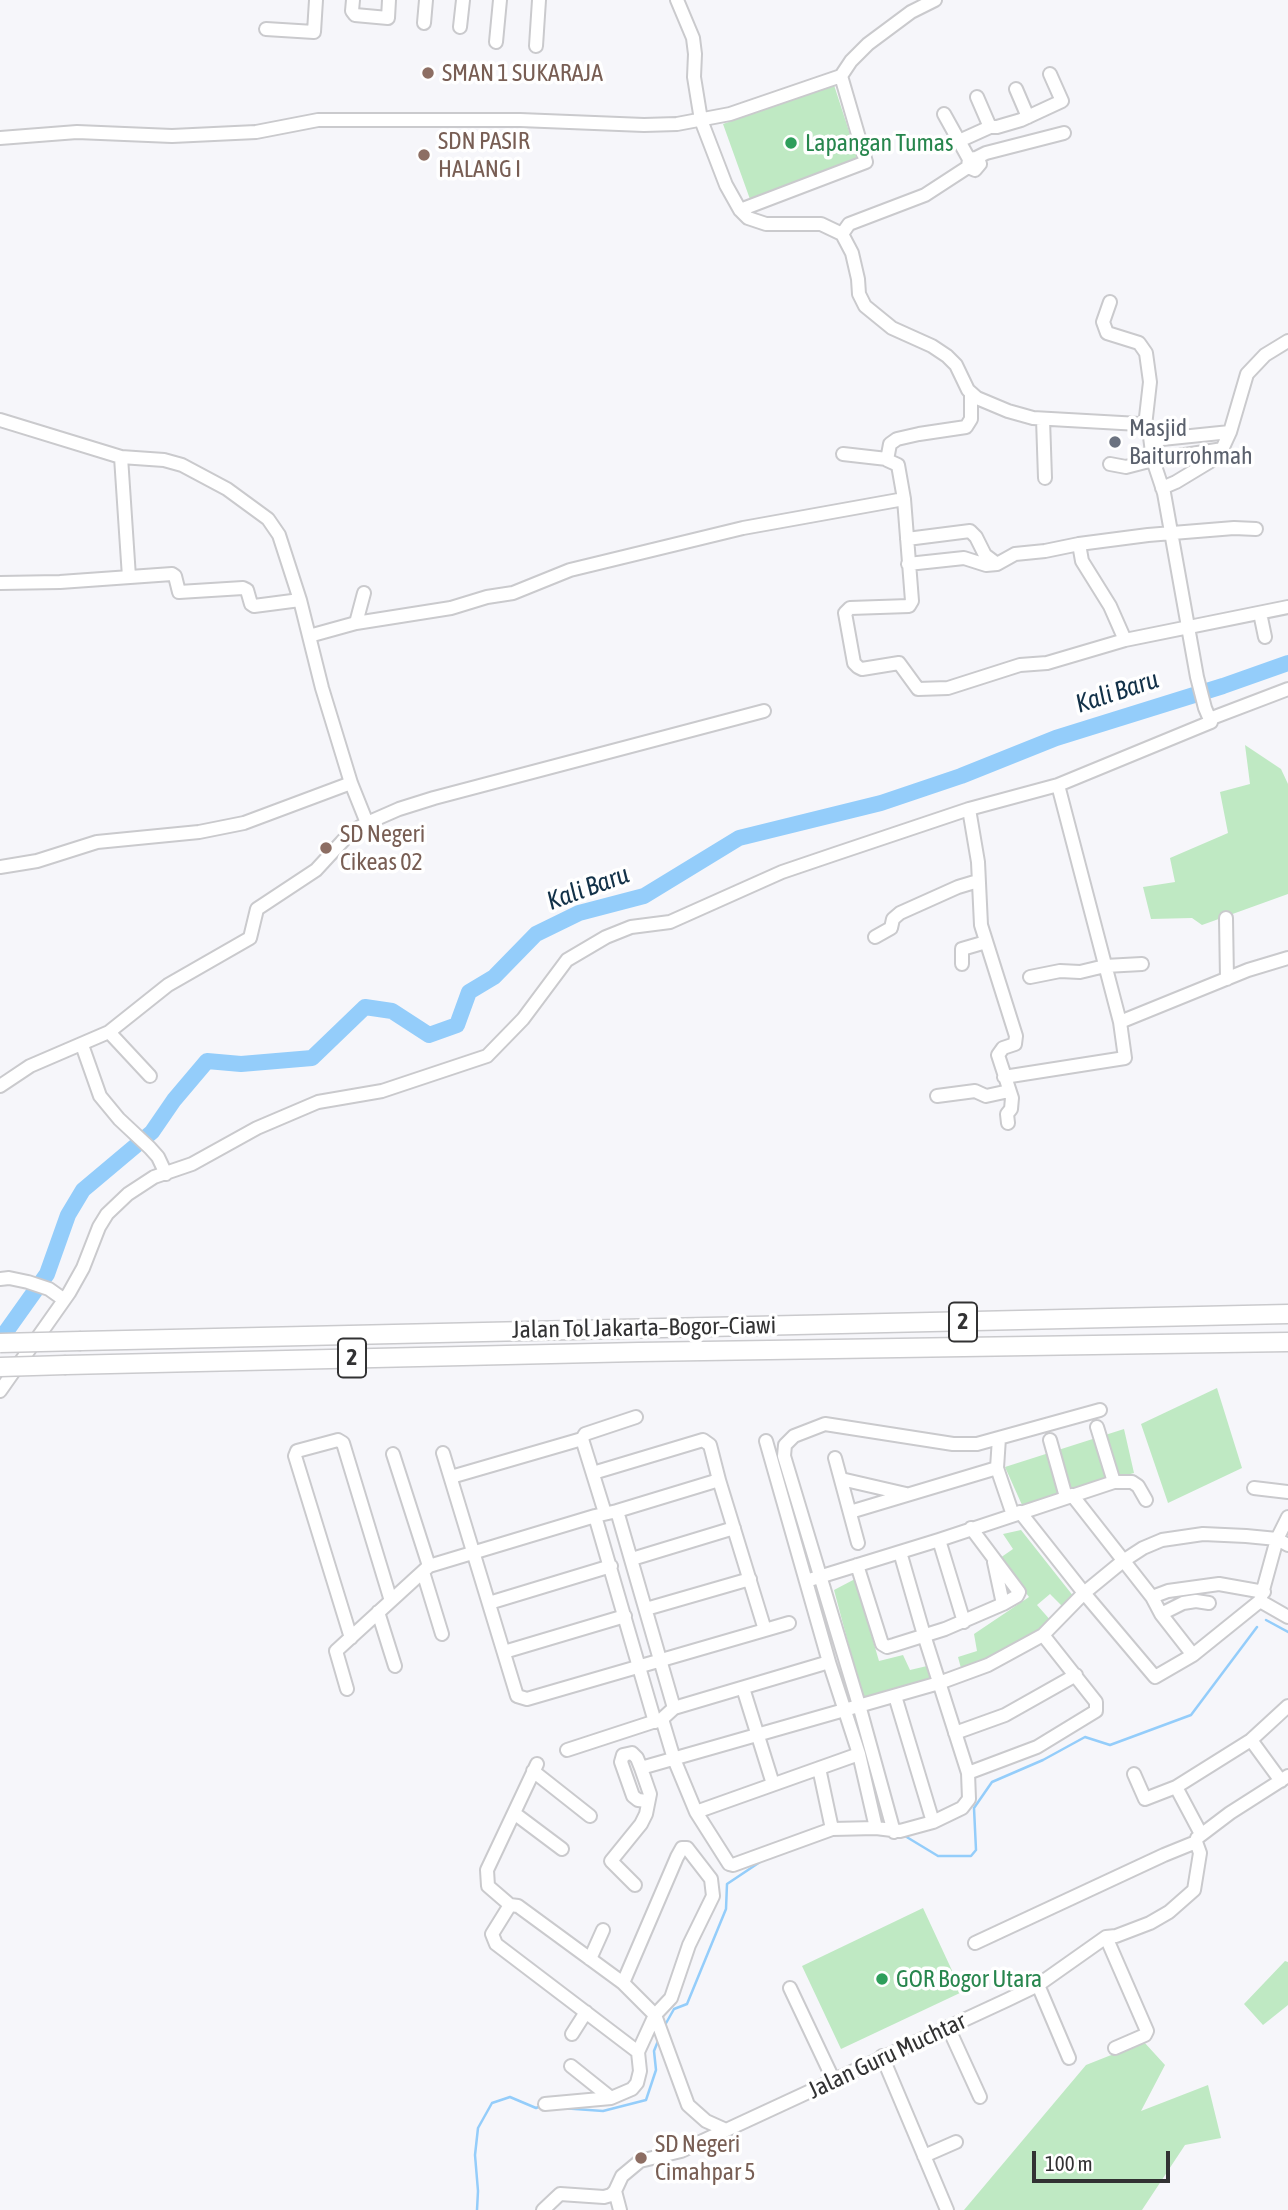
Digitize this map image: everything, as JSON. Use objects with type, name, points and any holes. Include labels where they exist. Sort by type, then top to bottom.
[{"type":"highway","name":"Jalan Tol Jakarta–Bogor–Ciawi","points":[[0,1343],[1288,1314]]},
{"type":"highway","points":[[638,1328],[639,1352]]},
{"type":"highway","name":"Jalan Tol Jakarta–Bogor–Ciawi","points":[[0,1367],[639,1352],[1288,1342]]},
{"type":"street","points":[[266,29],[314,32],[316,0]]},
{"type":"street","points":[[353,0],[352,11],[355,15],[388,18],[389,0]]},
{"type":"street","points":[[424,23],[426,0]]},
{"type":"street","points":[[460,27],[463,0]]},
{"type":"street","points":[[496,42],[500,0]]},
{"type":"street","points":[[536,47],[539,0]]},
{"type":"street","points":[[677,0],[693,38],[694,77],[701,120],[726,185],[740,210],[748,218],[766,224],[821,224],[842,234],[852,253],[859,294],[865,306],[892,328],[932,345],[947,356],[956,365],[971,393],[971,419],[967,427],[897,439],[890,444],[887,459]]},
{"type":"street","points":[[0,138],[77,132],[172,136],[256,132],[318,120],[510,120],[677,124],[749,108],[841,76],[868,44],[911,12],[935,0]]},
{"type":"street","points":[[959,141],[990,127],[1028,117],[1062,101],[1050,74]]},
{"type":"street","points":[[740,210],[866,162],[841,76]]},
{"type":"street","points":[[1016,89],[1028,117]]},
{"type":"street","points":[[977,97],[990,127]]},
{"type":"street","points":[[944,114],[971,161]]},
{"type":"street","points":[[842,234],[849,224],[925,195],[986,153],[1064,133]]},
{"type":"street","points":[[1110,302],[1103,322],[1107,332],[1139,343],[1146,353],[1150,382],[1145,426]]},
{"type":"street","points":[[1161,488],[1214,460],[1223,449],[1230,432],[1247,374],[1265,355],[1288,341]]},
{"type":"street","points":[[971,393],[1008,411],[1043,419],[1145,426],[1149,429],[1197,677],[1211,722]]},
{"type":"street","points":[[1043,419],[1045,478]]},
{"type":"street","points":[[0,420],[121,457],[164,460],[182,465],[227,489],[268,519],[279,535],[351,783],[367,823]]},
{"type":"street","points":[[1152,440],[1230,432]]},
{"type":"street","points":[[1110,464],[1126,467],[1223,449]]},
{"type":"street","points":[[843,454],[887,459],[889,463],[898,466],[904,499],[912,591],[909,606],[850,608],[846,611],[855,663],[862,669],[899,663],[918,690],[948,688],[1020,665],[1047,663],[1125,640],[1288,607]]},
{"type":"street","points":[[121,457],[129,577]]},
{"type":"street","points":[[309,636],[356,623],[451,608],[487,597],[513,593],[570,570],[743,528],[904,499]]},
{"type":"street","points":[[908,564],[964,558],[980,565],[997,564],[1015,554],[1079,544],[1171,532],[1256,529]]},
{"type":"street","points":[[907,539],[970,531],[985,555],[997,564]]},
{"type":"street","points":[[1079,544],[1082,561],[1110,606],[1125,640]]},
{"type":"street","points":[[0,583],[22,584],[172,574],[179,592],[245,589],[254,606],[300,600]]},
{"type":"street","points":[[356,623],[364,593]]},
{"type":"street","points":[[1260,612],[1265,637]]},
{"type":"street","points":[[0,1391],[83,1268],[99,1227],[117,1202],[153,1177],[192,1164],[257,1128],[318,1102],[382,1091],[487,1056],[523,1019],[567,960],[606,937],[631,927],[670,922],[782,872],[968,809],[1058,785],[1211,722],[1212,718],[1288,689]]},
{"type":"street","points":[[0,1086],[30,1066],[109,1031],[168,985],[250,938],[257,909],[316,870],[351,832],[367,823],[399,809],[446,794],[764,711]]},
{"type":"street","points":[[0,867],[37,862],[97,842],[199,832],[244,823],[351,783]]},
{"type":"street","points":[[1004,1077],[1123,1060],[1125,1055],[1120,1022],[1058,785]]},
{"type":"street","points":[[968,809],[978,862],[980,918],[1016,1037],[1015,1044],[1003,1048],[998,1055],[1012,1103],[1007,1114],[1007,1123]]},
{"type":"street","points":[[875,937],[891,928],[893,919],[900,913],[978,881]]},
{"type":"street","points":[[1226,918],[1227,979]]},
{"type":"street","points":[[962,964],[962,949],[986,942]]},
{"type":"street","points":[[1120,1022],[1248,970],[1288,958]]},
{"type":"street","points":[[1030,977],[1060,971],[1080,972],[1142,964]]},
{"type":"street","points":[[109,1031],[150,1076]]},
{"type":"street","points":[[82,1045],[100,1096],[158,1157],[166,1174]]},
{"type":"street","points":[[937,1096],[975,1091],[986,1096],[1009,1091]]},
{"type":"street","points":[[0,1279],[28,1282],[49,1289],[63,1299]]},
{"type":"street","points":[[894,1832],[784,1456],[785,1446],[789,1439],[825,1424],[953,1444],[977,1444],[1100,1410]]},
{"type":"street","points":[[451,1477],[582,1439],[585,1434],[636,1417]]},
{"type":"street","points":[[1097,1427],[1114,1482]]},
{"type":"street","points":[[999,1438],[997,1468],[1017,1513],[1152,1676],[1162,1675],[1193,1655],[1262,1596],[1282,1542],[1288,1517]]},
{"type":"street","points":[[582,1439],[606,1513],[632,1559],[674,1708]]},
{"type":"street","points":[[351,1638],[295,1456],[297,1451],[338,1440],[343,1443],[391,1601]]},
{"type":"street","points":[[593,1473],[703,1440],[709,1444],[765,1629]]},
{"type":"street","points":[[1050,1440],[1069,1496],[1152,1597],[1161,1614],[1193,1655]]},
{"type":"street","points":[[766,1441],[843,1710],[859,1754],[876,1828]]},
{"type":"street","points":[[443,1452],[517,1696],[527,1699],[789,1623]]},
{"type":"street","points":[[393,1454],[442,1634]]},
{"type":"street","points":[[835,1458],[858,1543]]},
{"type":"street","points":[[850,1512],[997,1468]]},
{"type":"street","points":[[841,1479],[908,1494]]},
{"type":"street","points":[[347,1689],[336,1651],[426,1569],[473,1552],[719,1480]]},
{"type":"street","points":[[806,1581],[1114,1482],[1132,1482],[1143,1491],[1146,1500]]},
{"type":"street","points":[[1254,1488],[1288,1492]]},
{"type":"street","points":[[606,1513],[611,1566],[659,1720],[696,1812],[729,1864],[733,1865],[832,1829],[876,1828],[894,1832],[933,1822],[962,1808],[969,1799],[968,1773],[900,1552]]},
{"type":"street","points":[[632,1559],[734,1528]]},
{"type":"street","points":[[857,1565],[882,1644],[887,1647],[924,1635],[964,1622],[1003,1604],[993,1559],[971,1528]]},
{"type":"street","points":[[641,1768],[939,1683],[988,1665],[1043,1635],[1084,1593],[1123,1561],[1150,1544],[1171,1538],[1214,1534],[1282,1542]]},
{"type":"street","points":[[939,1540],[964,1622]]},
{"type":"street","points":[[489,1603],[611,1566]]},
{"type":"street","points":[[646,1609],[750,1579]]},
{"type":"street","points":[[1152,1597],[1168,1591],[1219,1584],[1262,1596],[1288,1617]]},
{"type":"street","points":[[1161,1614],[1183,1603],[1209,1603]]},
{"type":"street","points":[[379,1612],[395,1666]]},
{"type":"street","points":[[504,1652],[625,1616]]},
{"type":"street","points":[[968,1773],[1037,1747],[1096,1710],[1096,1702],[1043,1635]]},
{"type":"street","points":[[567,1751],[659,1720],[674,1708],[829,1662]]},
{"type":"street","points":[[955,1733],[1005,1715],[1076,1675]]},
{"type":"street","points":[[743,1688],[773,1784]]},
{"type":"street","points":[[895,1696],[933,1822]]},
{"type":"street","points":[[1134,1774],[1145,1798],[1177,1787],[1251,1740],[1288,1706]]},
{"type":"street","points":[[975,1943],[1198,1838],[1284,1778],[1251,1740]]},
{"type":"street","points":[[635,1885],[611,1861],[641,1824],[650,1794],[641,1768],[632,1753],[623,1755],[621,1762],[633,1796],[647,1801]]},
{"type":"street","points":[[696,1812],[859,1754]]},
{"type":"street","points":[[590,1816],[535,1768],[486,1875],[491,1890],[510,1905],[518,1906],[622,1983],[655,2015],[688,2105],[706,2121],[726,2130]]},
{"type":"street","points":[[819,1768],[832,1829]]},
{"type":"street","points":[[1177,1787],[1198,1838]]},
{"type":"street","points":[[514,1813],[562,1849]]},
{"type":"street","name":"Jalan Guru Muchtar","points":[[615,2192],[622,2176],[640,2161],[681,2151],[1038,1985],[1106,1937],[1150,1923],[1169,1912],[1194,1890],[1200,1853],[1198,1838]]},
{"type":"street","points":[[545,2104],[611,2098],[632,2089],[637,2083],[640,2071],[638,2052],[655,2015],[671,1998],[690,1945],[713,1896],[711,1879],[687,1848],[682,1848],[677,1857],[622,1983]]},
{"type":"street","points":[[510,1905],[492,1934],[494,1941],[638,2052]]},
{"type":"street","points":[[590,1959],[603,1930]]},
{"type":"street","points":[[1106,1937],[1147,2031],[1145,2035],[1115,2048]]},
{"type":"street","points":[[1038,1985],[1069,2058]]},
{"type":"street","points":[[790,1988],[834,2081]]},
{"type":"street","points":[[572,2034],[586,2012]]},
{"type":"street","points":[[948,2027],[980,2097]]},
{"type":"street","points":[[882,2056],[947,2210]]},
{"type":"street","points":[[571,2066],[611,2098]]},
{"type":"street","points":[[924,2156],[956,2142]]},
{"type":"street","points":[[543,2210],[560,2194],[604,2197],[615,2192],[620,2210]]},
{"type":"green space","name":"Lapangan Tumas","points":[[834,85],[859,162],[751,202],[723,124]]},
{"type":"green space","points":[[1245,745],[1281,769],[1288,784],[1288,894],[1202,925],[1192,918],[1151,919],[1143,887],[1175,882],[1170,858],[1228,833],[1220,792],[1250,784]]},
{"type":"green space","points":[[1217,1388],[1242,1468],[1168,1503],[1141,1424]]},
{"type":"green space","points":[[1124,1429],[1134,1473],[1022,1505],[1005,1467]]},
{"type":"green space","points":[[1021,1530],[1074,1597],[1063,1607],[1050,1594],[1037,1605],[1052,1622],[1037,1635],[962,1672],[958,1657],[977,1651],[974,1634],[1029,1597],[1000,1558],[1013,1549],[1003,1534]]},
{"type":"green space","points":[[855,1579],[879,1661],[903,1655],[910,1670],[927,1666],[930,1680],[863,1699],[834,1590]]},
{"type":"green space","name":"GOR Bogor Utara","points":[[923,1908],[962,1992],[841,2049],[802,1966]]},
{"type":"green space","points":[[1285,1961],[1288,1962],[1288,2005],[1263,2025],[1244,2004]]},
{"type":"green space","points":[[1144,2042],[1165,2065],[1141,2111],[1208,2085],[1221,2138],[1185,2145],[1142,2210],[964,2210],[1086,2065]]},
{"type":"waterway","name":"Kali Baru","points":[[0,1340],[47,1274],[68,1215],[83,1190],[152,1132],[174,1100],[207,1061],[241,1064],[312,1058],[365,1007],[392,1011],[429,1035],[457,1025],[469,992],[494,977],[536,934],[579,913],[644,896],[739,838],[881,803],[961,776],[1056,738],[1288,663]]},
{"type":"waterway","points":[[1266,1620],[1288,1632]]},
{"type":"waterway","points":[[905,1836],[938,1856],[971,1856],[976,1850],[974,1808],[992,1782],[1043,1760],[1085,1737],[1110,1745],[1191,1715],[1257,1627]]},
{"type":"waterway","points":[[863,1834],[884,1835]]},
{"type":"waterway","points":[[665,2025],[674,2009],[687,2004],[726,1909],[727,1884],[760,1862]]},
{"type":"waterway","points":[[561,2108],[603,2111],[646,2100],[656,2070],[654,2051],[658,2041]]},
{"type":"waterway","points":[[477,2210],[475,2155],[478,2128],[492,2103],[510,2097],[536,2108],[541,2106]]},
{"type":"place","name":"SMAN 1 SUKARAJA","points":[[428,73]]},
{"type":"place","name":"Lapangan Tumas","points":[[791,143]]},
{"type":"place","name":"SDN PASIR HALANG I","points":[[424,155]]},
{"type":"place","name":"Masjid Baiturrohmah","points":[[1115,442]]},
{"type":"place","name":"SD Negeri Cikeas 02","points":[[326,848]]},
{"type":"place","name":"GOR Bogor Utara","points":[[882,1979]]},
{"type":"place","name":"SD Negeri Cimahpar 5","points":[[641,2158]]}]
